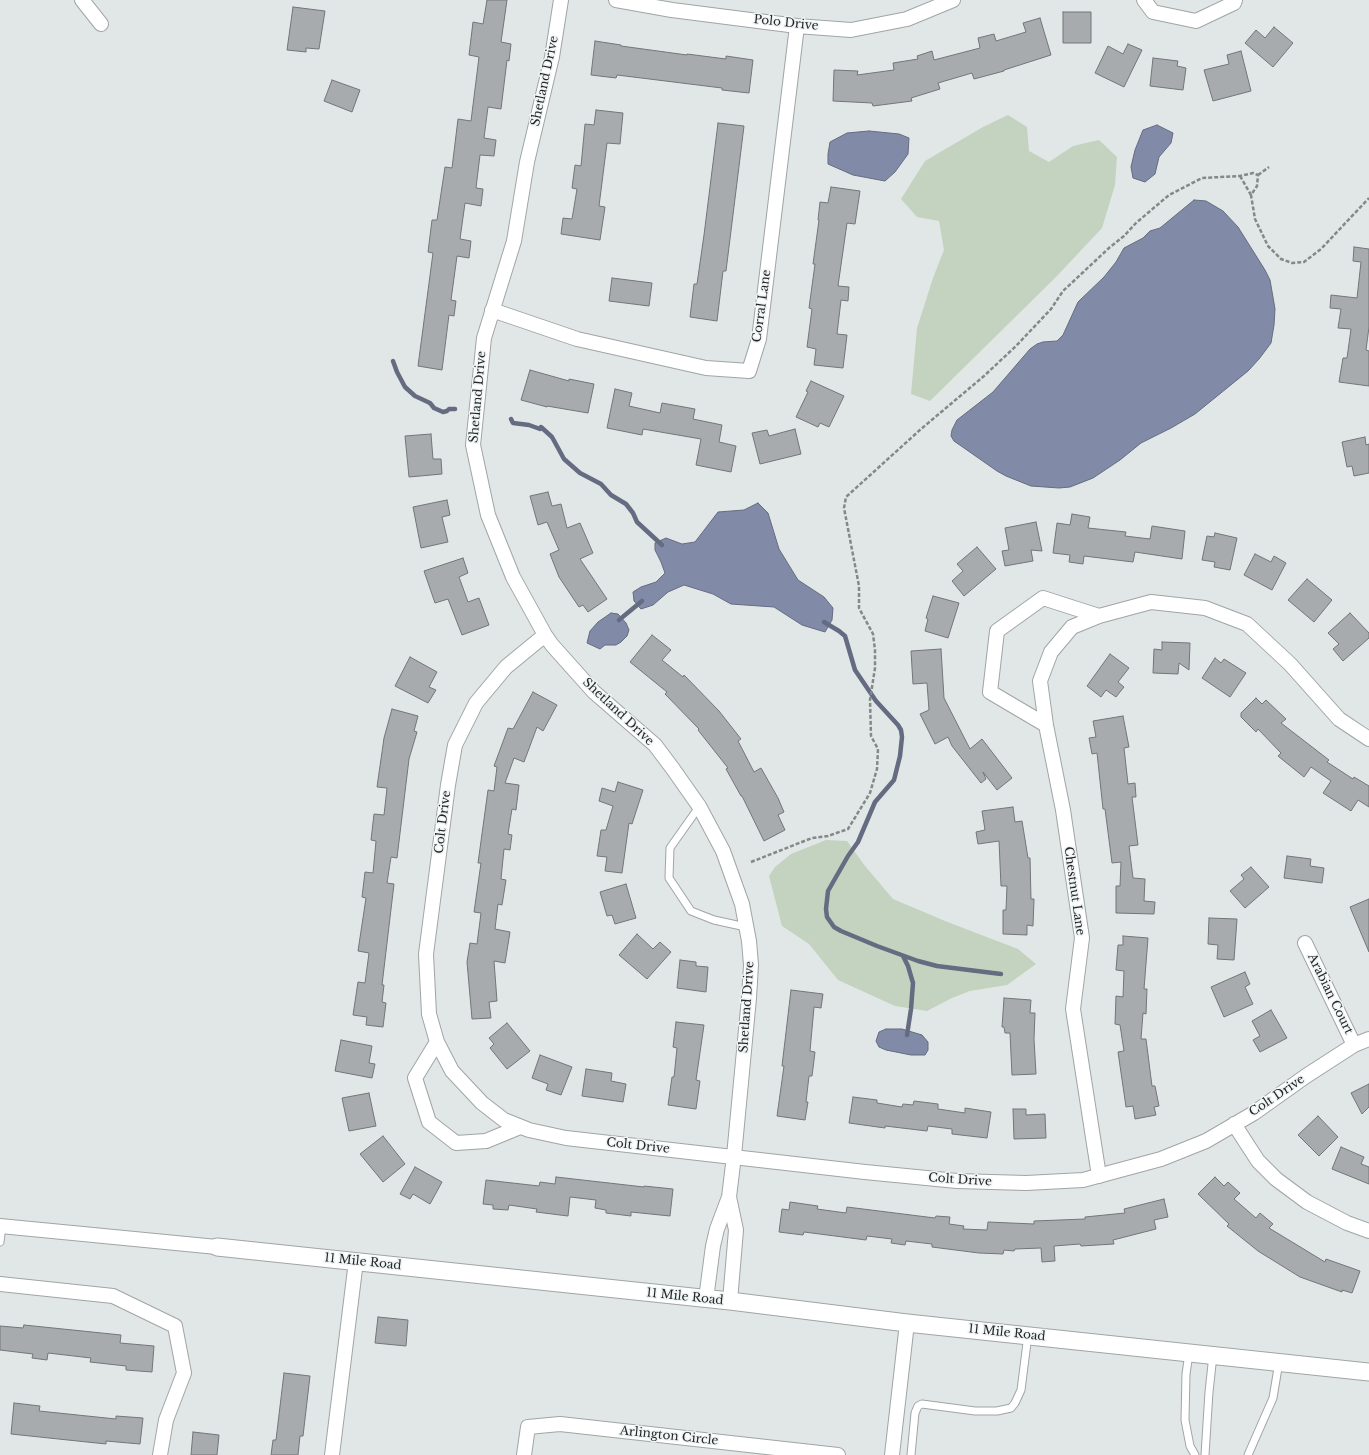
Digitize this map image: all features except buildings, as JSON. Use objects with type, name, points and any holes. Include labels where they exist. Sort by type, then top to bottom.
[{"type":"street","points":[[82,0],[101,24]]},
{"type":"street","name":"Shetland Drive","points":[[561,0],[552,57],[527,162],[514,241],[484,338],[473,445],[488,515],[513,578],[545,635],[552,645],[594,692],[655,745],[700,806],[722,851],[742,904],[751,966],[734,1156],[729,1197],[717,1229],[713,1246],[706,1299]]},
{"type":"street","name":"Polo Drive","points":[[616,0],[672,10],[797,26],[851,30],[907,19],[953,0]]},
{"type":"street","points":[[1144,0],[1153,12],[1196,21],[1234,3],[1235,0]]},
{"type":"street","name":"Corral Lane","points":[[492,310],[577,339],[706,368],[749,371],[759,339],[797,26]]},
{"type":"street","points":[[1046,725],[990,692],[997,631],[1044,598],[1099,616]]},
{"type":"street","name":"Chestnut Lane","points":[[1098,1176],[1073,1009],[1082,938],[1063,810],[1046,725],[1040,681],[1052,652],[1072,627],[1099,616],[1151,602],[1205,608],[1247,624],[1290,664],[1339,719],[1369,739]]},
{"type":"street","name":"Colt Drive","points":[[545,635],[506,667],[476,703],[455,745],[448,785],[426,954],[430,1014],[437,1042],[452,1071],[482,1103],[504,1120],[528,1130],[566,1138],[865,1172],[957,1181],[1026,1183],[1082,1180],[1161,1159],[1206,1141],[1254,1113],[1306,1076],[1354,1045],[1369,1039]]},
{"type":"street","name":"Arabian Court","points":[[1305,942],[1354,1045]]},
{"type":"street","points":[[437,1042],[415,1078],[429,1122],[456,1143],[486,1141],[520,1127]]},
{"type":"street","points":[[1234,1124],[1258,1161],[1276,1179],[1306,1202],[1347,1223],[1369,1231]]},
{"type":"street","name":"Shetland Drive","points":[[729,1197],[736,1230],[730,1301]]},
{"type":"street","name":"11 Mile Road","points":[[1,1226],[356,1261],[730,1301],[907,1323],[1369,1372]]},
{"type":"street","points":[[332,1455],[356,1261]]},
{"type":"street","points":[[0,1284],[113,1296],[175,1326],[184,1373],[166,1420],[160,1455]]},
{"type":"street","points":[[892,1455],[907,1323]]},
{"type":"street","name":"Arlington Circle","points":[[524,1455],[528,1428],[560,1424],[838,1455]]},
{"type":"lane","points":[[700,806],[670,848],[669,878],[691,911],[714,920],[746,927]]},
{"type":"lane","points":[[0,1242],[1,1226]]},
{"type":"lane","points":[[911,1455],[915,1413],[918,1406],[922,1404],[975,1411],[997,1411],[1011,1408],[1015,1403],[1020,1390],[1028,1335]]},
{"type":"lane","points":[[1189,1352],[1186,1374],[1186,1420],[1190,1446],[1195,1455]]},
{"type":"lane","points":[[1206,1455],[1209,1392],[1213,1355]]},
{"type":"lane","points":[[1248,1455],[1273,1398],[1279,1362]]},
{"type":"path","points":[[1251,195],[1257,186],[1258,175],[1269,166]]},
{"type":"path","points":[[751,862],[812,838],[828,836],[848,829],[870,792],[877,769],[878,749],[871,736],[870,700],[875,668],[875,650],[873,634],[859,608],[859,586],[844,508],[846,497],[921,429],[990,371],[1051,309],[1063,291],[1124,236],[1136,223],[1169,195],[1202,178],[1240,176],[1253,173],[1258,175]]},
{"type":"path","points":[[1240,176],[1251,195],[1255,219],[1268,246],[1281,259],[1292,264],[1304,262],[1321,249],[1369,198]]},
{"type":"green space","points":[[1008,115],[1027,127],[1029,151],[1049,162],[1073,146],[1099,140],[1117,157],[1115,185],[1102,228],[1056,277],[930,401],[911,394],[917,328],[933,278],[944,250],[939,221],[917,217],[901,199],[925,161],[983,127]]},
{"type":"green space","points":[[826,840],[847,841],[865,866],[893,899],[1018,949],[1036,964],[1007,985],[970,991],[952,998],[927,1011],[895,1006],[838,980],[809,944],[782,926],[769,876],[775,867],[791,854]]},
{"type":"water","points":[[1157,125],[1173,133],[1171,143],[1159,157],[1155,174],[1145,182],[1133,178],[1131,167],[1135,150],[1143,130]]},
{"type":"water","points":[[869,131],[899,134],[909,138],[908,154],[895,172],[885,181],[853,175],[828,164],[830,142],[847,133]]},
{"type":"water","points":[[1194,200],[1206,201],[1223,211],[1238,227],[1270,280],[1275,309],[1271,343],[1248,371],[1195,414],[1141,443],[1120,460],[1093,478],[1070,487],[1059,488],[1031,486],[997,471],[954,441],[951,436],[957,420],[993,392],[1030,349],[1043,342],[1057,341],[1063,335],[1078,302],[1104,277],[1116,262],[1124,248],[1143,238],[1150,231],[1160,228]]},
{"type":"water","points":[[758,503],[768,513],[779,549],[798,580],[824,597],[833,608],[832,620],[825,632],[802,625],[774,607],[731,604],[713,594],[684,585],[668,592],[653,605],[641,609],[634,601],[633,592],[641,587],[656,582],[665,573],[655,550],[655,543],[666,538],[682,544],[695,542],[718,512],[744,510]]},
{"type":"water","points":[[611,613],[618,614],[626,623],[629,630],[627,636],[616,645],[605,645],[600,649],[587,643],[590,631],[598,622]]},
{"type":"water","points":[[886,1029],[902,1029],[922,1035],[928,1042],[928,1050],[925,1055],[911,1055],[886,1050],[879,1047],[876,1041],[879,1032]]},
{"type":"waterway","points":[[393,361],[405,387],[415,396],[430,403],[434,408],[443,412],[449,409],[455,409]]},
{"type":"waterway","points":[[511,419],[513,423],[529,425],[540,429],[541,427],[552,437],[564,459],[580,473],[601,484],[611,495],[626,504],[633,513],[637,522],[662,545]]},
{"type":"waterway","points":[[619,620],[642,601]]},
{"type":"waterway","points":[[824,622],[845,636],[855,670],[876,701],[898,725],[901,730],[902,737],[900,756],[894,780],[875,802],[858,842],[848,856],[828,891],[826,909],[827,917],[834,927],[841,931],[918,961],[937,966],[1001,974]]},
{"type":"waterway","points":[[903,956],[908,966],[913,983],[907,1035]]}]
